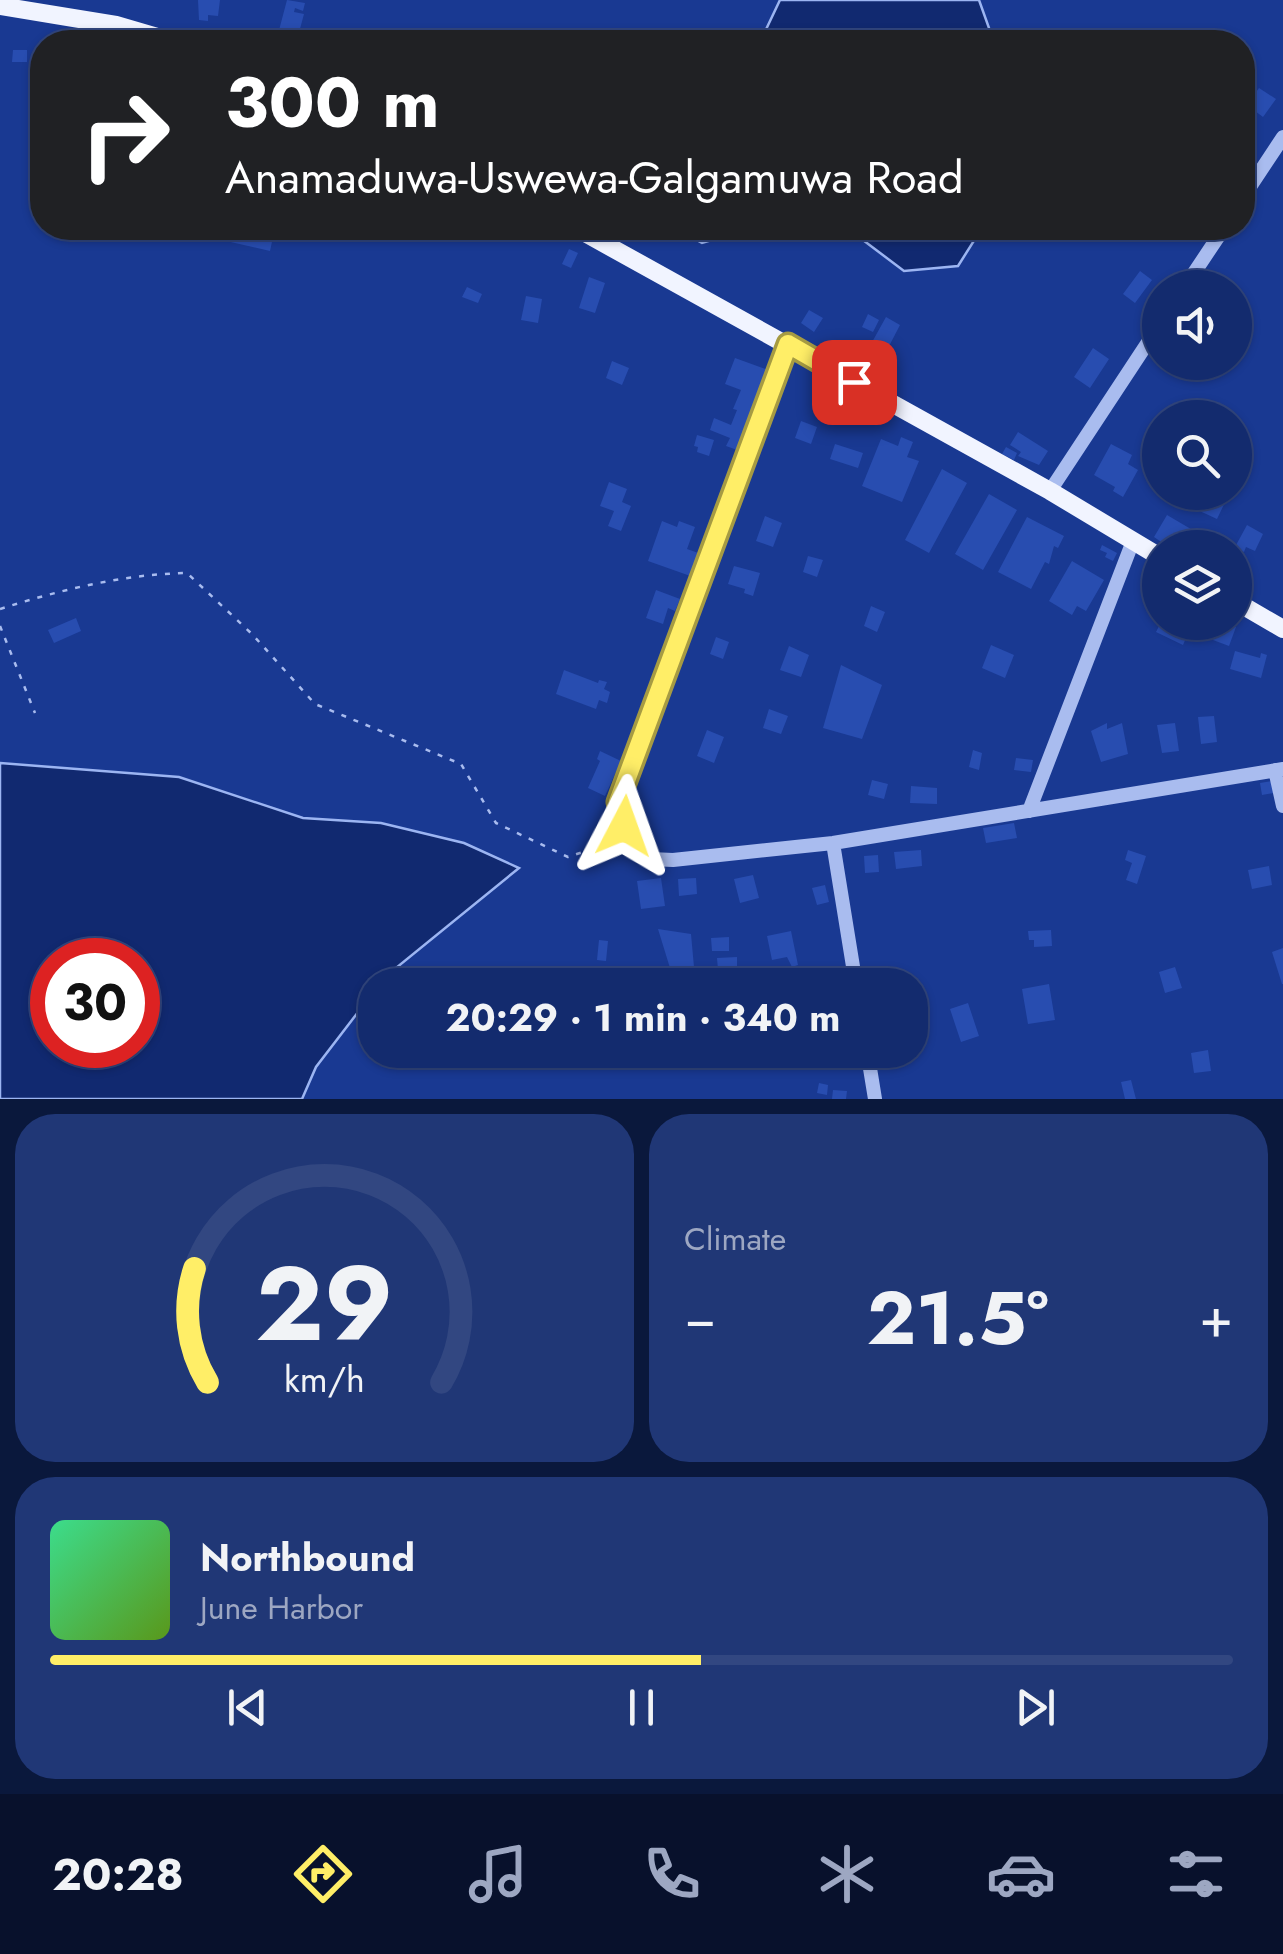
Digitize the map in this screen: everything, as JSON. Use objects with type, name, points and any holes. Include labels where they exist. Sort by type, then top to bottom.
[{"type":"main road","points":[[0,6],[53,6],[133,30]]},
{"type":"main road","points":[[598,240],[1142,546]]},
{"type":"main road","points":[[1252,611],[1283,629]]},
{"type":"street","points":[[1255,180],[1283,138]]},
{"type":"street","points":[[1196,270],[1216,240]]},
{"type":"street","points":[[788,344],[618,802],[626,835],[651,859],[833,843],[1279,769],[1283,806]]},
{"type":"street","points":[[1050,492],[1142,351]]},
{"type":"street","points":[[1028,811],[1133,541]]},
{"type":"street","points":[[833,843],[853,968]]},
{"type":"street","points":[[870,1068],[875,1099]]},
{"type":"path","points":[[0,609],[45,595],[152,573],[187,573],[252,634],[315,704],[461,764],[496,823],[568,858],[610,842],[624,826]]},
{"type":"path","points":[[0,626],[36,713]]},
{"type":"water","points":[[780,0],[979,0],[990,30],[766,30]]},
{"type":"water","points":[[863,240],[974,240],[958,266],[904,271]]},
{"type":"water","points":[[0,763],[179,777],[303,818],[381,823],[464,843],[519,868],[396,968],[358,968],[358,1012],[316,1067],[302,1099],[0,1099]]},
{"type":"building","points":[[198,0],[220,0],[218,16],[208,15],[208,21],[199,20]]},
{"type":"building","points":[[287,0],[305,3],[303,11],[295,8],[294,12],[304,14],[300,30],[279,30]]},
{"type":"building","points":[[13,50],[27,50],[27,62],[12,62]]},
{"type":"building","points":[[1259,88],[1276,99],[1263,117],[1255,111]]},
{"type":"building","points":[[222,240],[272,240],[270,251]]},
{"type":"building","points":[[569,249],[578,253],[571,268],[562,264]]},
{"type":"building","points":[[1142,272],[1142,294],[1135,303],[1123,294]]},
{"type":"building","points":[[589,277],[605,283],[595,313],[579,308]]},
{"type":"building","points":[[467,287],[482,294],[478,303],[462,297]]},
{"type":"building","points":[[526,296],[542,299],[538,323],[521,320]]},
{"type":"building","points":[[809,310],[823,318],[814,332],[801,323]]},
{"type":"building","points":[[868,314],[879,320],[873,332],[862,327]]},
{"type":"building","points":[[886,317],[900,325],[886,352],[871,344]]},
{"type":"building","points":[[1093,348],[1109,359],[1090,388],[1074,377]]},
{"type":"building","points":[[735,358],[771,371],[740,451],[726,446],[730,438],[710,430],[714,418],[731,425],[737,410],[733,409],[741,390],[725,384]]},
{"type":"building","points":[[612,361],[629,368],[622,385],[606,378]]},
{"type":"building","points":[[801,421],[817,427],[811,444],[795,438]]},
{"type":"building","points":[[1018,432],[1048,451],[1039,465],[1018,456],[1021,452],[1010,445]]},
{"type":"building","points":[[697,435],[714,440],[709,456],[697,452]]},
{"type":"building","points":[[901,437],[913,442],[907,457],[919,461],[902,502],[862,486],[881,439],[898,446]]},
{"type":"building","points":[[835,444],[863,453],[858,468],[830,459]]},
{"type":"building","points":[[1111,444],[1132,455],[1128,464],[1138,470],[1123,497],[1113,491],[1115,487],[1094,475]]},
{"type":"building","points":[[1006,447],[1017,453],[1014,460],[1002,454]]},
{"type":"building","points":[[942,469],[967,483],[929,553],[905,540]]},
{"type":"building","points":[[609,482],[627,489],[622,502],[631,506],[621,531],[608,526],[614,511],[600,506]]},
{"type":"building","points":[[989,494],[1017,510],[983,570],[955,554]]},
{"type":"building","points":[[1198,510],[1221,510],[1217,519]]},
{"type":"building","points":[[1167,515],[1193,530],[1158,530]]},
{"type":"building","points":[[765,516],[782,523],[773,547],[756,541]]},
{"type":"building","points":[[1027,517],[1064,536],[1058,548],[1054,546],[1049,564],[1045,562],[1031,589],[998,572]]},
{"type":"building","points":[[662,521],[677,527],[679,521],[695,527],[687,549],[704,555],[696,578],[648,561]]},
{"type":"building","points":[[1247,525],[1263,534],[1255,551],[1252,530],[1244,530]]},
{"type":"building","points":[[1102,545],[1117,553],[1113,561],[1100,550]]},
{"type":"building","points":[[808,556],[823,560],[817,577],[803,572]]},
{"type":"building","points":[[1072,561],[1104,580],[1086,611],[1077,606],[1072,615],[1049,601]]},
{"type":"building","points":[[734,566],[760,573],[753,596],[728,584]]},
{"type":"building","points":[[656,590],[680,599],[675,611],[668,608],[663,624],[646,618]]},
{"type":"building","points":[[871,606],[885,612],[877,632],[864,626]]},
{"type":"building","points":[[76,618],[81,631],[54,643],[48,630]]},
{"type":"building","points":[[716,637],[729,642],[723,659],[710,654]]},
{"type":"building","points":[[991,645],[1014,655],[1005,678],[982,668]]},
{"type":"building","points":[[789,646],[809,655],[801,677],[780,670]]},
{"type":"building","points":[[1235,651],[1260,658],[1261,653],[1267,655],[1261,678],[1230,669]]},
{"type":"building","points":[[841,665],[882,685],[862,739],[823,728]]},
{"type":"building","points":[[564,670],[598,683],[607,682],[607,703],[599,700],[596,709],[556,694]]},
{"type":"building","points":[[769,709],[788,716],[781,734],[763,728]]},
{"type":"building","points":[[1214,716],[1217,742],[1201,744],[1198,717]]},
{"type":"building","points":[[1107,723],[1107,729],[1122,723],[1128,754],[1101,762],[1091,731]]},
{"type":"building","points":[[1175,723],[1179,751],[1162,753],[1157,725]]},
{"type":"building","points":[[707,730],[724,737],[714,763],[697,756]]},
{"type":"building","points":[[973,750],[982,753],[979,770],[969,767]]},
{"type":"building","points":[[600,751],[621,761],[605,796],[588,788],[600,761]]},
{"type":"building","points":[[1016,758],[1033,760],[1031,772],[1014,770]]},
{"type":"building","points":[[872,780],[888,784],[884,799],[868,795]]},
{"type":"building","points":[[1272,781],[1274,793],[1262,795],[1260,783]]},
{"type":"building","points":[[911,786],[937,788],[937,804],[910,803]]},
{"type":"building","points":[[1014,823],[1017,838],[986,843],[983,828]]},
{"type":"building","points":[[921,850],[922,866],[896,869],[894,852]]},
{"type":"building","points":[[1128,850],[1146,856],[1137,884],[1126,880],[1132,863],[1125,860]]},
{"type":"building","points":[[878,855],[879,872],[865,873],[864,856]]},
{"type":"building","points":[[1269,866],[1272,885],[1252,889],[1248,870]]},
{"type":"building","points":[[753,875],[759,898],[740,903],[734,879]]},
{"type":"building","points":[[661,878],[665,906],[641,909],[637,881]]},
{"type":"building","points":[[696,878],[697,894],[679,896],[678,879]]},
{"type":"building","points":[[825,885],[829,902],[817,905],[812,888]]},
{"type":"building","points":[[658,929],[691,934],[694,967],[670,968]]},
{"type":"building","points":[[1051,930],[1052,946],[1034,947],[1034,940],[1029,940],[1028,931]]},
{"type":"building","points":[[791,931],[798,965],[792,967],[787,957],[772,960],[767,936]]},
{"type":"building","points":[[729,937],[729,951],[712,951],[711,938]]},
{"type":"building","points":[[599,940],[608,941],[606,961],[597,960]]},
{"type":"building","points":[[1283,948],[1283,984],[1282,984],[1272,952]]},
{"type":"building","points":[[737,957],[737,968],[718,968],[717,958]]},
{"type":"building","points":[[1175,967],[1182,988],[1165,993],[1159,972]]},
{"type":"building","points":[[1049,984],[1055,1020],[1028,1024],[1022,989]]},
{"type":"building","points":[[968,1003],[979,1036],[961,1042],[950,1009]]},
{"type":"building","points":[[1208,1050],[1211,1071],[1194,1073],[1191,1053]]},
{"type":"building","points":[[1131,1080],[1136,1099],[1125,1099],[1121,1082]]},
{"type":"building","points":[[819,1083],[828,1085],[827,1095],[817,1093]]},
{"type":"building","points":[[833,1090],[847,1091],[846,1099],[832,1099]]},
{"type":"route","points":[[624,826],[618,802],[788,344],[854,382]]}]
